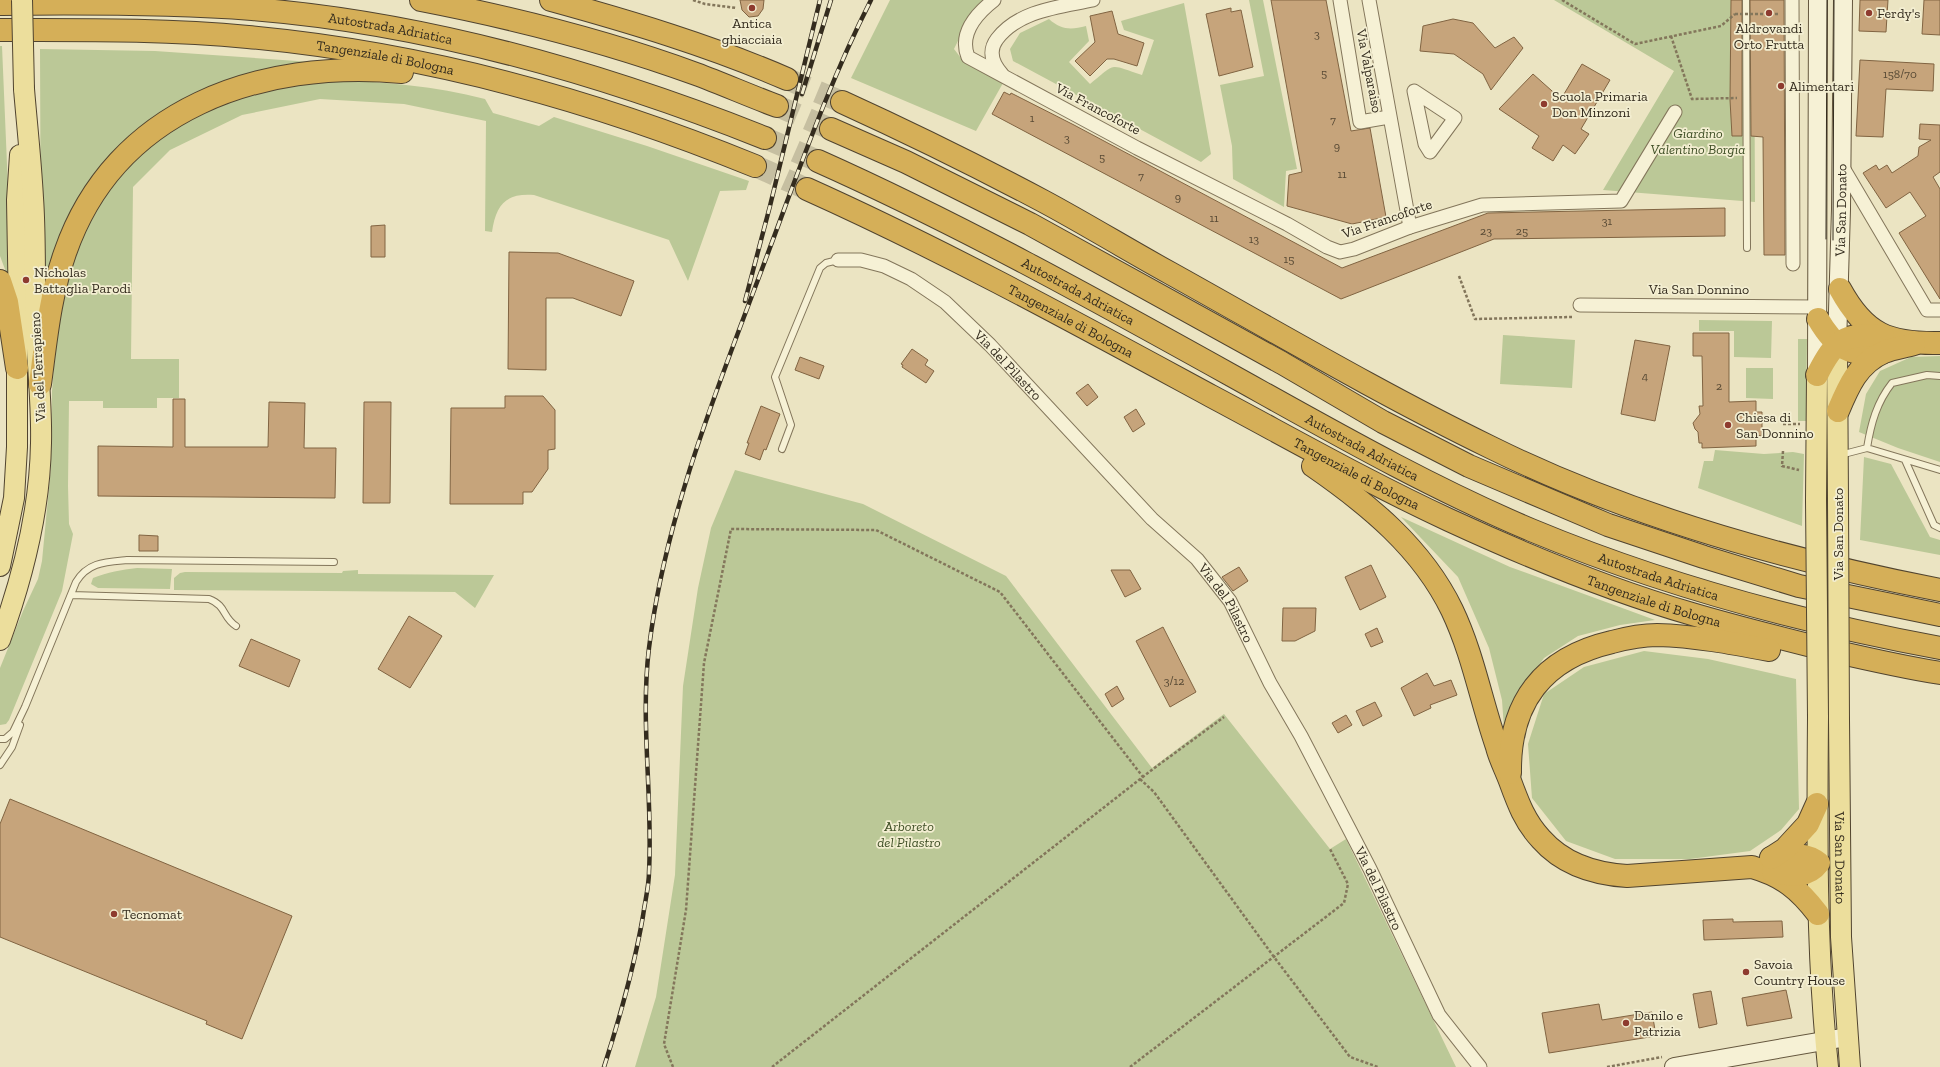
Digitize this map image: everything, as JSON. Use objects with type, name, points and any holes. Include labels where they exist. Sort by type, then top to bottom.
[{"type":"highway","points":[[421,0],[540,25],[624,50],[695,74],[777,106]]},
{"type":"highway","points":[[551,0],[696,44],[782,77],[705,39],[608,0]]},
{"type":"highway","name":"Autostrada Adriatica","points":[[0,4],[127,4],[252,9],[311,15],[416,32],[476,44],[616,84],[673,103],[765,138]]},
{"type":"highway","name":"Tangenziale di Bologna","points":[[0,30],[125,30],[247,36],[312,44],[410,60],[472,74],[539,92],[668,133],[755,166]]},
{"type":"highway","points":[[40,384],[56,286],[65,253],[91,195],[113,167],[138,141],[175,116],[217,95],[253,82],[314,71],[376,70],[438,76],[603,112]]},
{"type":"highway","points":[[842,102],[1044,202],[1390,394],[1491,448],[1558,478],[1665,519],[1780,554],[1869,576],[1940,590]]},
{"type":"highway","points":[[831,129],[906,162],[1030,224],[1282,363],[1384,422],[1484,472],[1608,525],[1704,557],[1799,586],[1940,614]]},
{"type":"highway","name":"Autostrada Adriatica","points":[[818,161],[934,215],[1013,255],[1369,451],[1460,497],[1530,529],[1596,556],[1696,589],[1851,631],[1940,648]]},
{"type":"highway","name":"Tangenziale di Bologna","points":[[807,189],[881,222],[995,280],[1348,471],[1527,554],[1584,577],[1688,613],[1753,632],[1908,668],[1940,673]]},
{"type":"highway","points":[[0,281],[7,302],[17,368]]},
{"type":"highway","points":[[1840,289],[1858,318],[1884,344]]},
{"type":"highway","points":[[1818,313],[1825,331],[1837,345],[1847,351],[1861,354],[1884,344],[1940,343]]},
{"type":"highway","points":[[1838,411],[1850,383],[1858,371],[1884,344]]},
{"type":"highway","points":[[1818,375],[1824,361],[1837,345]]},
{"type":"highway","points":[[1211,396],[1346,488],[1394,529],[1422,564],[1448,603],[1461,633],[1477,678],[1497,748],[1517,803],[1528,823],[1541,840],[1559,856],[1593,872],[1627,876],[1764,866],[1785,874],[1807,873],[1829,862]]},
{"type":"highway","points":[[1780,554],[1940,577]]},
{"type":"highway","points":[[1510,782],[1510,754],[1513,733],[1520,713],[1530,693],[1556,664],[1576,653],[1599,645],[1628,638],[1655,635],[1676,636],[1737,644],[1789,654],[1908,668]]},
{"type":"highway","points":[[1764,866],[1785,849],[1808,824],[1817,804]]},
{"type":"highway","points":[[1764,866],[1796,888],[1818,914]]},
{"type":"main road","name":"Via del Terrapieno","points":[[0,640],[20,579],[35,504],[41,443],[33,199],[24,89],[22,0]]},
{"type":"main road","name":"Via San Donato","points":[[1818,0],[1818,375],[1816,500],[1818,717],[1817,804],[1829,862],[1841,936],[1850,1067]]},
{"type":"main road","name":"Via San Donato","points":[[1828,1067],[1825,1040],[1818,914],[1829,862],[1839,720],[1837,345],[1840,289],[1843,0]]},
{"type":"main road","name":"Via del Terrapieno","points":[[0,566],[11,516],[17,447],[19,312],[17,200],[24,89]]},
{"type":"main road","points":[[1674,1067],[1847,1037]]},
{"type":"street","name":"Via Francoforte","points":[[994,0],[975,18],[968,30],[964,46],[968,57],[1137,148],[1287,224],[1327,247],[1340,252],[1354,249],[1410,227],[1482,205],[1621,200],[1675,112]]},
{"type":"street","points":[[1005,76],[996,67],[991,57],[992,46],[1005,29],[1022,18],[1093,0]]},
{"type":"street","name":"Via Valparaiso","points":[[1340,0],[1360,122],[1389,117]]},
{"type":"street","name":"Via Valparaiso","points":[[1369,0],[1410,227]]},
{"type":"street","points":[[1792,0],[1793,264]]},
{"type":"street","points":[[1841,163],[1927,310],[1940,310]]},
{"type":"street","name":"Via del Pilastro","points":[[838,260],[861,260],[884,266],[912,279],[945,302],[965,319],[1152,519],[1197,559],[1230,601],[1270,683],[1301,736],[1370,869],[1440,1015],[1480,1067]]},
{"type":"street","name":"Via San Donnino","points":[[1580,305],[1818,313]]},
{"type":"lane","points":[[1746,0],[1747,248]]},
{"type":"lane","points":[[782,449],[791,425],[775,377],[820,268],[826,263],[838,260]]},
{"type":"lane","points":[[1867,448],[1870,429],[1881,397],[1892,383],[1927,375],[1940,376]]},
{"type":"lane","points":[[1838,456],[1867,448],[1940,470]]},
{"type":"lane","points":[[1905,460],[1934,525],[1940,528]]},
{"type":"lane","points":[[0,740],[5,739],[13,732],[25,707],[71,595],[82,573],[89,567],[103,562],[127,560],[334,562]]},
{"type":"lane","points":[[71,595],[208,599],[217,602],[224,609],[231,623],[236,626]]},
{"type":"lane","points":[[0,765],[12,747],[25,707]]},
{"type":"path","points":[[693,0],[705,4],[737,8]]},
{"type":"path","points":[[1562,0],[1635,44],[1721,26],[1735,14],[1792,14]]},
{"type":"path","points":[[1671,36],[1692,99],[1741,98]]},
{"type":"path","points":[[1459,276],[1475,319],[1573,318]]},
{"type":"path","points":[[1783,424],[1793,424]]},
{"type":"path","points":[[1783,451],[1782,466],[1794,469]]},
{"type":"path","points":[[673,1067],[664,1044],[686,910],[704,663],[731,529],[876,530],[1000,592],[1143,776]]},
{"type":"path","points":[[772,1067],[1143,776],[1224,717]]},
{"type":"path","points":[[1140,779],[1154,792],[1274,957],[1350,1057],[1378,1067]]},
{"type":"path","points":[[1130,1067],[1344,903],[1348,884],[1330,849]]},
{"type":"green space","points":[[890,0],[986,0],[971,14],[954,49],[964,62],[1003,83],[976,131],[851,78]]},
{"type":"green space","points":[[1249,0],[1263,0],[1297,169],[1286,171],[1284,207],[1233,179],[1232,146],[1220,85],[1264,76]]},
{"type":"green space","name":"Giardino Valentino Borgia","points":[[1554,0],[1754,0],[1755,202],[1603,190],[1674,71]]},
{"type":"green space","points":[[1184,3],[1211,154],[1201,162],[1013,61],[1010,49],[1020,33],[1049,19],[1053,23],[1066,28],[1086,26],[1089,41],[1069,62],[1090,84],[1113,67],[1118,67],[1142,75],[1154,40],[1124,30],[1121,21]]},
{"type":"green space","points":[[0,46],[2,46],[12,283],[9,280],[0,256]]},
{"type":"green space","points":[[40,49],[155,51],[311,62],[186,99],[149,120],[132,135],[115,151],[100,169],[74,207],[58,244],[41,303]]},
{"type":"green space","points":[[334,80],[410,85],[485,99],[493,113],[539,126],[554,117],[647,146],[749,181],[746,190],[720,191],[688,281],[669,240],[534,195],[509,198],[504,202],[496,214],[492,232],[485,231],[486,121],[404,104],[320,99],[242,115],[170,150],[133,187],[131,359],[179,359],[179,398],[157,398],[157,408],[103,408],[103,401],[69,401],[69,524],[73,534],[62,591],[9,720],[6,724],[0,725],[0,668],[23,611],[38,579],[42,561],[51,467],[52,391],[57,329],[73,252],[99,198],[150,141],[228,101],[268,90]]},
{"type":"green space","points":[[1699,320],[1772,321],[1771,358],[1734,357],[1734,331],[1699,331]]},
{"type":"green space","points":[[1503,335],[1575,340],[1572,388],[1500,384]]},
{"type":"green space","points":[[1798,339],[1807,339],[1806,421],[1798,421]]},
{"type":"green space","points":[[1940,356],[1940,462],[1898,448],[1859,432],[1866,394],[1880,371],[1911,357]]},
{"type":"green space","points":[[1746,368],[1773,368],[1773,399],[1746,398]]},
{"type":"green space","points":[[1715,450],[1764,454],[1793,452],[1804,454],[1802,526],[1698,488],[1704,461],[1713,461]]},
{"type":"green space","points":[[1864,457],[1891,464],[1930,537],[1940,540],[1940,555],[1860,540]]},
{"type":"green space","name":"Arboreto del Pilastro","points":[[735,470],[863,504],[1006,576],[1152,768],[1224,714],[1330,849],[1346,839],[1456,1067],[635,1067],[656,997],[675,875],[683,686],[698,588],[711,528]]},
{"type":"green space","points":[[1401,517],[1510,567],[1655,620],[1620,625],[1578,636],[1544,658],[1519,693],[1504,728],[1502,700],[1489,648],[1458,577]]},
{"type":"green space","points":[[137,568],[172,569],[170,589],[98,588],[91,584],[93,578]]},
{"type":"green space","points":[[358,570],[358,574],[494,575],[475,608],[455,592],[174,590],[174,578],[180,573],[185,572],[342,573],[343,571]]},
{"type":"green space","points":[[1644,651],[1708,659],[1796,679],[1799,809],[1781,830],[1750,851],[1690,859],[1615,859],[1566,841],[1532,798],[1528,744],[1544,694],[1584,667]]},
{"type":"building","name":"Antica ghiacciaia","points":[[740,0],[764,0],[763,9],[758,16],[749,17],[742,10]]},
{"type":"building","points":[[1271,0],[1326,0],[1351,131],[1370,128],[1386,217],[1352,224],[1287,206],[1289,175],[1302,172]]},
{"type":"building","points":[[1731,0],[1742,0],[1742,136],[1732,136],[1730,100]]},
{"type":"building","points":[[1750,0],[1784,0],[1785,255],[1764,255],[1763,137],[1751,136]]},
{"type":"building","points":[[1860,0],[1888,0],[1886,32],[1859,31]]},
{"type":"building","points":[[1924,0],[1940,0],[1940,35],[1922,34]]},
{"type":"building","points":[[1231,8],[1231,12],[1241,10],[1253,67],[1219,76],[1206,14]]},
{"type":"building","points":[[1112,11],[1118,34],[1144,43],[1137,66],[1114,59],[1107,59],[1090,76],[1075,61],[1095,42],[1090,16]]},
{"type":"building","points":[[1453,19],[1473,23],[1495,48],[1514,37],[1523,48],[1491,90],[1483,74],[1454,54],[1420,51],[1423,26]]},
{"type":"building","points":[[1860,60],[1934,64],[1933,91],[1886,89],[1883,137],[1856,136]]},
{"type":"building","points":[[1582,64],[1610,80],[1581,129],[1589,134],[1575,154],[1563,145],[1553,161],[1532,148],[1539,136],[1499,109],[1533,74],[1561,99]]},
{"type":"building","points":[[1004,92],[1010,95],[1011,93],[1074,125],[1342,268],[1488,213],[1725,208],[1725,236],[1494,239],[1341,299],[992,114]]},
{"type":"building","points":[[1920,124],[1940,125],[1940,172],[1933,177],[1940,189],[1940,299],[1899,233],[1926,216],[1910,192],[1886,208],[1863,173],[1876,165],[1879,170],[1887,165],[1892,173],[1918,156],[1919,147],[1931,140],[1919,139]]},
{"type":"building","points":[[385,225],[385,257],[371,257],[371,226]]},
{"type":"building","points":[[509,252],[558,253],[634,281],[621,316],[573,298],[546,298],[546,370],[508,369]]},
{"type":"building","points":[[1693,333],[1729,333],[1729,402],[1756,401],[1756,412],[1762,412],[1762,436],[1756,435],[1756,446],[1702,448],[1702,443],[1699,443],[1698,432],[1693,423],[1700,414],[1699,406],[1703,406],[1702,356],[1693,356]]},
{"type":"building","points":[[1635,340],[1670,346],[1655,421],[1621,414]]},
{"type":"building","points":[[912,349],[928,360],[925,365],[934,371],[926,383],[902,367],[903,365],[901,364]]},
{"type":"building","points":[[800,357],[824,366],[819,379],[795,370]]},
{"type":"building","points":[[1088,384],[1098,397],[1087,406],[1076,393]]},
{"type":"building","points":[[505,396],[543,396],[555,410],[555,449],[548,450],[548,469],[532,492],[523,492],[523,504],[450,504],[451,408],[505,408]]},
{"type":"building","points":[[173,399],[185,399],[185,447],[268,447],[269,402],[305,403],[304,448],[336,448],[335,498],[98,496],[98,446],[173,447]]},
{"type":"building","points":[[364,402],[391,402],[390,503],[363,503]]},
{"type":"building","points":[[761,406],[780,414],[766,450],[764,449],[760,460],[745,454],[749,443],[747,443]]},
{"type":"building","points":[[1136,409],[1145,424],[1133,432],[1124,417]]},
{"type":"building","points":[[139,535],[158,536],[158,551],[139,551]]},
{"type":"building","points":[[1371,565],[1386,597],[1360,610],[1345,577]]},
{"type":"building","points":[[1239,567],[1248,581],[1233,591],[1222,577]]},
{"type":"building","points":[[1111,570],[1130,570],[1141,589],[1125,597]]},
{"type":"building","points":[[1283,608],[1316,608],[1315,631],[1295,641],[1282,641]]},
{"type":"building","points":[[409,616],[442,636],[410,688],[378,669]]},
{"type":"building","points":[[1163,627],[1196,692],[1170,707],[1136,641]]},
{"type":"building","points":[[1377,628],[1383,642],[1371,647],[1365,634]]},
{"type":"building","points":[[251,639],[300,660],[289,687],[239,666]]},
{"type":"building","points":[[1427,673],[1434,686],[1451,680],[1457,695],[1430,705],[1431,708],[1414,716],[1401,688]]},
{"type":"building","points":[[1117,686],[1124,699],[1112,707],[1105,694]]},
{"type":"building","points":[[1375,702],[1382,716],[1363,726],[1356,711]]},
{"type":"building","points":[[1346,715],[1352,725],[1338,733],[1332,723]]},
{"type":"building","name":"Tecnomat","points":[[10,799],[292,916],[242,1039],[206,1024],[207,1021],[0,937],[0,824]]},
{"type":"building","points":[[1733,919],[1733,922],[1782,921],[1783,937],[1704,940],[1703,920]]},
{"type":"building","points":[[1786,990],[1792,1018],[1747,1026],[1742,998]]},
{"type":"building","points":[[1711,991],[1717,1024],[1699,1028],[1693,994]]},
{"type":"building","points":[[1599,1004],[1602,1020],[1652,1012],[1656,1036],[1549,1053],[1542,1013]]},
{"type":"tunnel","points":[[787,79],[842,102]]},
{"type":"tunnel","points":[[777,106],[831,129]]},
{"type":"tunnel","points":[[765,138],[818,161]]},
{"type":"tunnel","points":[[755,166],[807,189]]},
{"type":"tram line","points":[[1826,239],[1827,0]]},
{"type":"tram line","points":[[1833,240],[1834,0]]},
{"type":"railway","points":[[745,301],[770,206],[820,0]]},
{"type":"railway","points":[[802,94],[831,0]]},
{"type":"railway","points":[[604,1067],[631,973],[643,916],[648,883],[650,844],[646,732],[647,676],[649,648],[667,551],[694,456],[727,362],[826,99],[871,0]]},
{"type":"place","name":"Antica ghiacciaia","points":[[752,8]]},
{"type":"place","name":"Aldrovandi Orto Frutta","points":[[1769,13]]},
{"type":"place","name":"Ferdy's","points":[[1869,13]]},
{"type":"place","name":"Alimentari","points":[[1781,86]]},
{"type":"place","name":"Scuola Primaria Don Minzoni","points":[[1544,104]]},
{"type":"place","name":"Nicholas Battaglia Parodi","points":[[26,280]]},
{"type":"place","name":"Chiesa di San Donnino","points":[[1728,425]]},
{"type":"place","name":"Tecnomat","points":[[114,914]]},
{"type":"place","name":"Savoia Country House","points":[[1746,972]]},
{"type":"place","name":"Danilo e Patrizia","points":[[1626,1023]]}]
